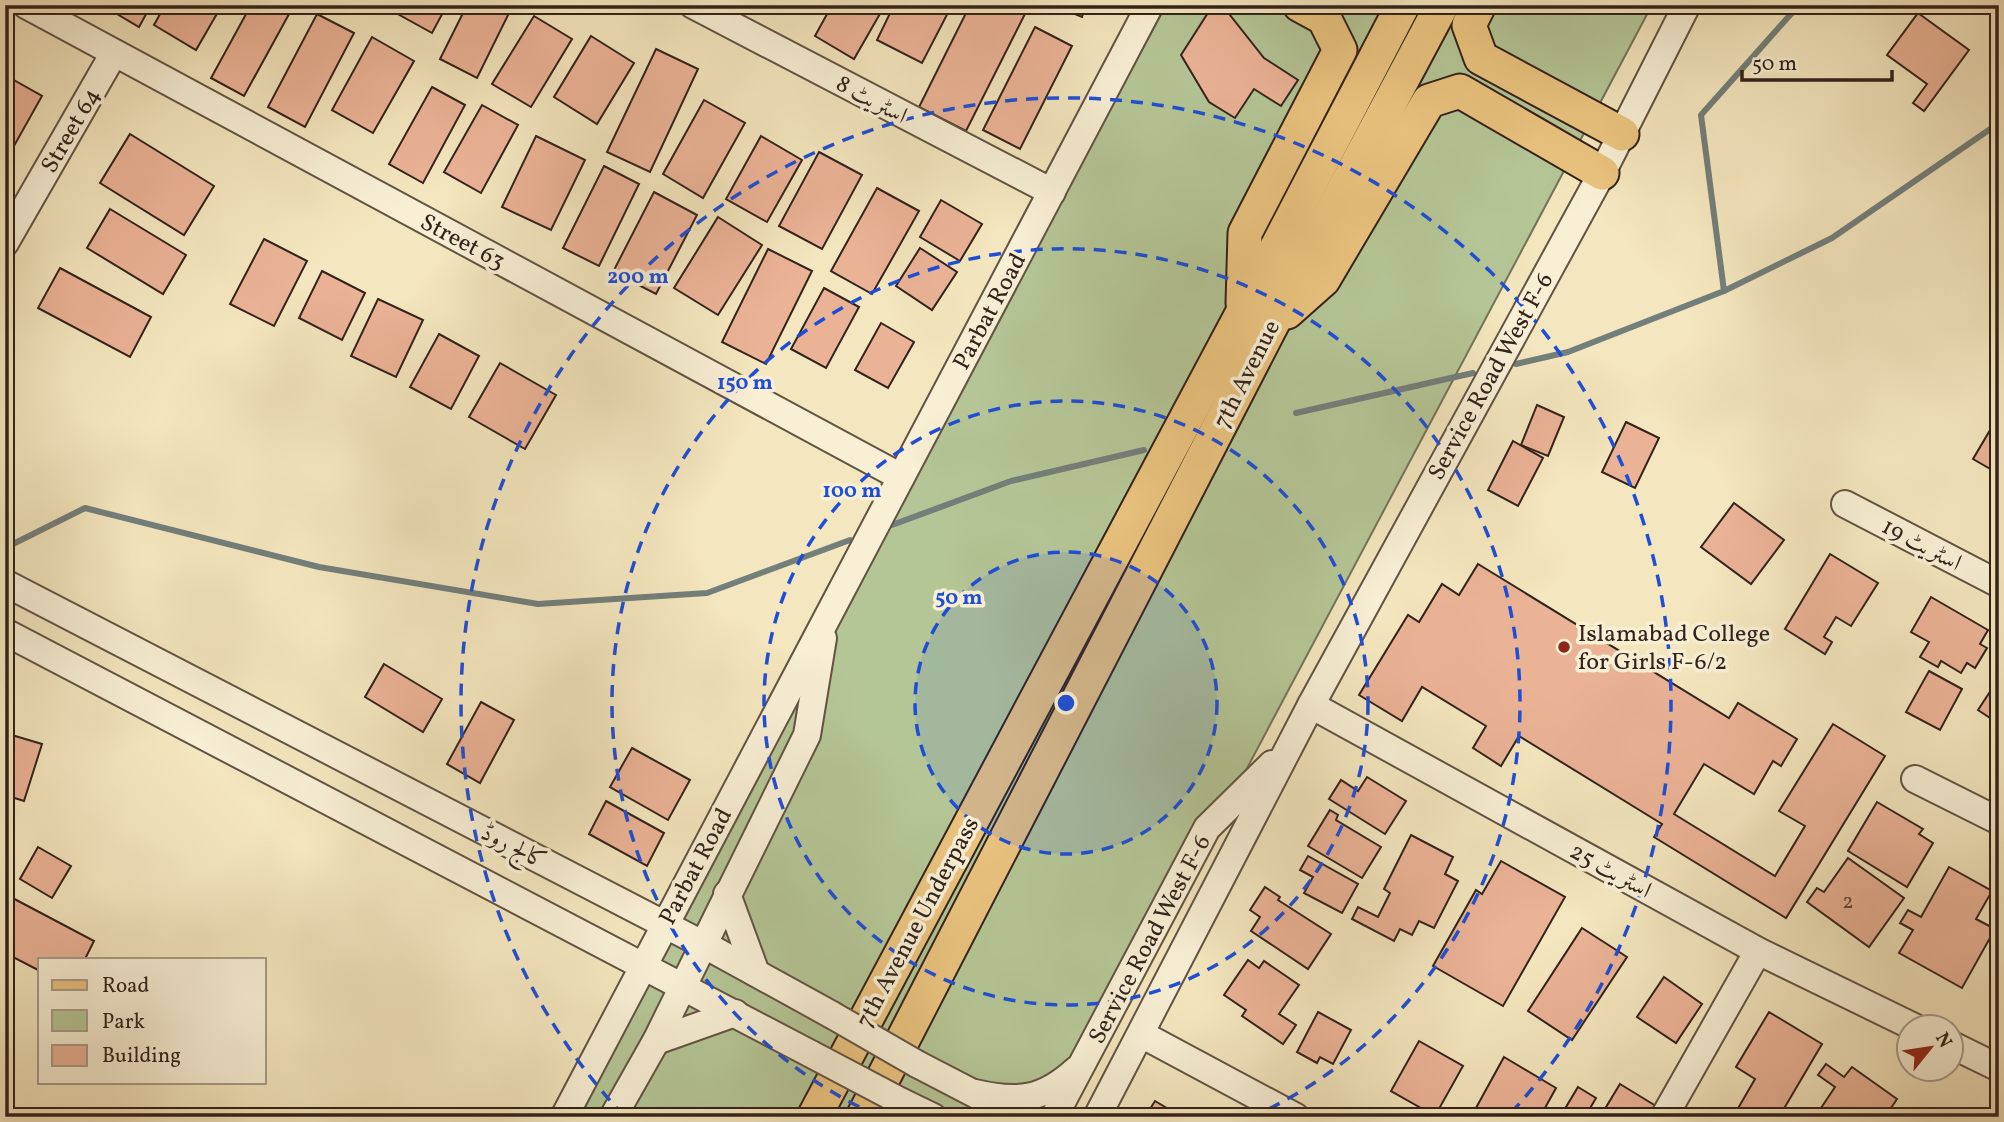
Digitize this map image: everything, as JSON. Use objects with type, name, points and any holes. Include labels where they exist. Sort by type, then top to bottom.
[{"type":"main road","points":[[1300,5],[1324,18],[1340,50],[1245,233],[1257,319],[1323,280],[1430,101],[1460,90],[1602,173]]},
{"type":"main road","name":"7th Avenue","points":[[1055,745],[1403,5]]},
{"type":"main road","name":"7th Avenue","points":[[1021,728],[1442,5]]},
{"type":"main road","points":[[1479,5],[1469,25],[1481,58],[1622,134]]},
{"type":"main road","name":"7th Avenue Underpass","points":[[814,1117],[1021,728]]},
{"type":"main road","name":"7th Avenue Underpass","points":[[863,1117],[1055,745]]},
{"type":"street","name":"Street 63","points":[[26,5],[901,477]]},
{"type":"street","name":"اسٹریٹ 8","points":[[692,5],[1052,192]]},
{"type":"street","name":"Parbat Road","points":[[564,1117],[1150,5]]},
{"type":"street","name":"Service Road West F-6","points":[[1097,1117],[1311,705],[1602,173],[1687,5]]},
{"type":"street","name":"Street 64","points":[[5,243],[114,53]]},
{"type":"street","name":"اسٹریٹ 19","points":[[1844,504],[1999,584]]},
{"type":"street","name":"کالج روڈ","points":[[5,583],[664,923],[917,1064],[1019,1117]]},
{"type":"street","name":"Parbat Road","points":[[613,1117],[656,1041],[807,735],[827,616]]},
{"type":"street","name":"کالج روڈ","points":[[5,632],[933,1117]]},
{"type":"street","name":"اسٹریٹ 25","points":[[1311,705],[1758,951],[1896,1017]]},
{"type":"street","name":"Service Road West F-6","points":[[1054,1117],[1207,828],[1291,746]]},
{"type":"street","points":[[1915,779],[1999,821]]},
{"type":"street","points":[[727,894],[756,973]]},
{"type":"street","points":[[1664,1117],[1758,951]]},
{"type":"street","points":[[656,1041],[735,1013]]},
{"type":"street","points":[[1141,1034],[1296,1117]]},
{"type":"street","points":[[1966,1052],[1999,1068]]},
{"type":"street","points":[[975,1093],[1004,1099],[1033,1096],[1060,1084],[1082,1065]]},
{"type":"green space","points":[[1166,5],[1652,5],[1062,1117],[568,1117]]},
{"type":"building","points":[[102,5],[151,5],[139,27]]},
{"type":"building","points":[[165,5],[222,5],[196,50],[154,25]]},
{"type":"building","points":[[251,5],[294,5],[244,96],[211,78]]},
{"type":"building","points":[[388,5],[447,5],[432,33],[387,8]]},
{"type":"building","points":[[467,5],[513,5],[477,78],[440,59]]},
{"type":"building","points":[[832,5],[885,5],[854,59],[815,36]]},
{"type":"building","points":[[894,5],[952,5],[922,63],[877,40]]},
{"type":"building","points":[[970,5],[1023,5],[1028,8],[966,131],[919,107]]},
{"type":"building","points":[[1053,5],[1086,5],[1082,17]]},
{"type":"building","points":[[1213,5],[1222,5],[1264,58],[1298,80],[1281,106],[1254,89],[1235,118],[1209,102],[1181,55]]},
{"type":"building","points":[[1918,13],[1969,50],[1924,111],[1913,103],[1927,84],[1887,55]]},
{"type":"building","points":[[317,14],[354,33],[305,127],[268,107]]},
{"type":"building","points":[[534,16],[572,39],[531,107],[492,84]]},
{"type":"building","points":[[1035,27],[1072,46],[1020,149],[983,130]]},
{"type":"building","points":[[591,36],[634,63],[597,124],[554,97]]},
{"type":"building","points":[[372,37],[414,61],[373,133],[332,110]]},
{"type":"building","points":[[656,49],[698,69],[650,172],[607,152]]},
{"type":"building","points":[[5,75],[42,96],[5,162]]},
{"type":"building","points":[[432,87],[465,105],[423,183],[389,164]]},
{"type":"building","points":[[704,100],[745,123],[703,198],[663,174]]},
{"type":"building","points":[[482,105],[518,125],[481,193],[444,172]]},
{"type":"building","points":[[130,134],[214,186],[184,235],[100,183]]},
{"type":"building","points":[[536,136],[585,160],[551,230],[502,207]]},
{"type":"building","points":[[761,136],[802,160],[767,222],[726,199]]},
{"type":"building","points":[[819,152],[862,175],[822,249],[779,226]]},
{"type":"building","points":[[604,166],[639,184],[599,266],[563,248]]},
{"type":"building","points":[[877,188],[919,211],[872,294],[831,271]]},
{"type":"building","points":[[654,192],[697,215],[656,294],[613,272]]},
{"type":"building","points":[[941,200],[982,224],[960,261],[920,237]]},
{"type":"building","points":[[110,209],[186,255],[163,294],[87,248]]},
{"type":"building","points":[[718,217],[762,245],[718,315],[674,288]]},
{"type":"building","points":[[264,239],[307,261],[274,326],[230,304]]},
{"type":"building","points":[[920,248],[957,272],[932,310],[896,286]]},
{"type":"building","points":[[768,249],[812,271],[766,364],[722,342]]},
{"type":"building","points":[[60,268],[151,317],[130,357],[38,308]]},
{"type":"building","points":[[322,271],[365,293],[342,340],[299,318]]},
{"type":"building","points":[[824,288],[859,307],[826,368],[791,349]]},
{"type":"building","points":[[378,299],[423,320],[396,377],[351,356]]},
{"type":"building","points":[[881,323],[914,342],[888,388],[855,370]]},
{"type":"building","points":[[439,334],[479,356],[451,409],[410,387]]},
{"type":"building","points":[[500,363],[556,395],[525,449],[469,417]]},
{"type":"building","points":[[1537,405],[1564,417],[1548,456],[1521,445]]},
{"type":"building","points":[[1999,415],[1999,474],[1973,459]]},
{"type":"building","points":[[1626,422],[1659,438],[1635,488],[1602,472]]},
{"type":"building","points":[[1513,441],[1543,458],[1518,506],[1488,490]]},
{"type":"building","points":[[1734,503],[1784,540],[1751,584],[1701,547]]},
{"type":"building","points":[[1830,554],[1878,583],[1851,626],[1836,617],[1824,637],[1832,642],[1825,654],[1785,629]]},
{"type":"building","points":[[1478,564],[1729,718],[1738,703],[1797,739],[1781,766],[1773,761],[1754,794],[1704,764],[1674,814],[1775,876],[1805,826],[1779,811],[1833,724],[1885,756],[1786,918],[1654,837],[1662,824],[1519,736],[1501,766],[1473,748],[1486,726],[1422,687],[1402,721],[1359,695],[1408,615],[1419,622],[1442,584],[1459,595]]},
{"type":"building","points":[[1931,597],[1988,630],[1980,644],[1987,648],[1975,668],[1967,663],[1961,673],[1941,661],[1938,667],[1920,657],[1929,642],[1911,632]]},
{"type":"building","points":[[384,664],[442,699],[423,732],[365,697]]},
{"type":"building","points":[[1929,671],[1962,689],[1940,730],[1906,712]]},
{"type":"building","points":[[1999,678],[1999,718],[1996,722],[1978,710]]},
{"type":"building","points":[[481,702],[514,720],[480,783],[447,764]]},
{"type":"building","points":[[5,733],[42,744],[24,801],[5,795]]},
{"type":"building","points":[[632,748],[690,780],[668,820],[610,787]]},
{"type":"building","points":[[1367,777],[1406,801],[1385,834],[1329,799],[1341,780],[1358,791]]},
{"type":"building","points":[[606,801],[664,833],[647,866],[589,834]]},
{"type":"building","points":[[1877,802],[1923,829],[1919,834],[1933,843],[1907,887],[1848,851]]},
{"type":"building","points":[[1330,810],[1338,815],[1336,820],[1381,847],[1362,878],[1308,846]]},
{"type":"building","points":[[1411,835],[1453,857],[1445,874],[1458,881],[1434,928],[1419,921],[1412,935],[1400,929],[1394,941],[1352,919],[1358,907],[1378,917],[1390,893],[1384,889]]},
{"type":"building","points":[[38,847],[71,866],[52,898],[20,879]]},
{"type":"building","points":[[1308,856],[1358,884],[1342,913],[1304,893],[1313,877],[1300,870]]},
{"type":"building","points":[[1848,858],[1904,898],[1869,947],[1807,902],[1817,888],[1824,892]]},
{"type":"building","points":[[1501,861],[1565,897],[1503,1006],[1433,966],[1476,890],[1482,894]]},
{"type":"building","points":[[1949,867],[1992,891],[1976,919],[1995,929],[1962,988],[1899,953],[1913,930],[1900,923],[1908,910],[1921,917]]},
{"type":"building","points":[[1265,887],[1280,897],[1278,900],[1331,934],[1308,969],[1251,931],[1260,917],[1250,910]]},
{"type":"building","points":[[5,894],[94,941],[86,958],[38,958],[38,970],[5,953]]},
{"type":"building","points":[[1582,928],[1627,957],[1572,1040],[1528,1011]]},
{"type":"building","points":[[1248,960],[1259,968],[1264,961],[1299,985],[1279,1014],[1296,1025],[1283,1044],[1242,1016],[1246,1010],[1224,995]]},
{"type":"building","points":[[1664,977],[1702,1004],[1676,1043],[1637,1017]]},
{"type":"building","points":[[1318,1012],[1351,1030],[1333,1064],[1320,1057],[1317,1063],[1297,1052]]},
{"type":"building","points":[[1769,1012],[1822,1044],[1779,1117],[1733,1117],[1755,1079],[1736,1067]]},
{"type":"building","points":[[1419,1041],[1463,1066],[1435,1116],[1391,1091]]},
{"type":"building","points":[[1504,1057],[1556,1088],[1540,1117],[1471,1117]]},
{"type":"building","points":[[1826,1064],[1844,1077],[1852,1067],[1897,1099],[1885,1117],[1815,1117],[1835,1087],[1818,1075]]},
{"type":"building","points":[[1620,1084],[1656,1106],[1650,1117],[1600,1117]]},
{"type":"building","points":[[1578,1087],[1596,1098],[1585,1117],[1560,1117]]},
{"type":"building","points":[[1155,1101],[1177,1114],[1181,1117],[1145,1117]]},
{"type":"waterway","points":[[1516,364],[1568,352],[1724,291],[1701,115],[1799,5]]},
{"type":"waterway","points":[[1724,291],[1832,238],[1999,123]]},
{"type":"waterway","points":[[1296,413],[1473,373]]},
{"type":"waterway","points":[[892,525],[1011,481],[1144,450]]},
{"type":"waterway","points":[[5,548],[85,508],[319,567],[538,604],[707,593],[850,540]]},
{"type":"place","name":"Islamabad College for Girls F-6/2","points":[[1564,647]]}]
